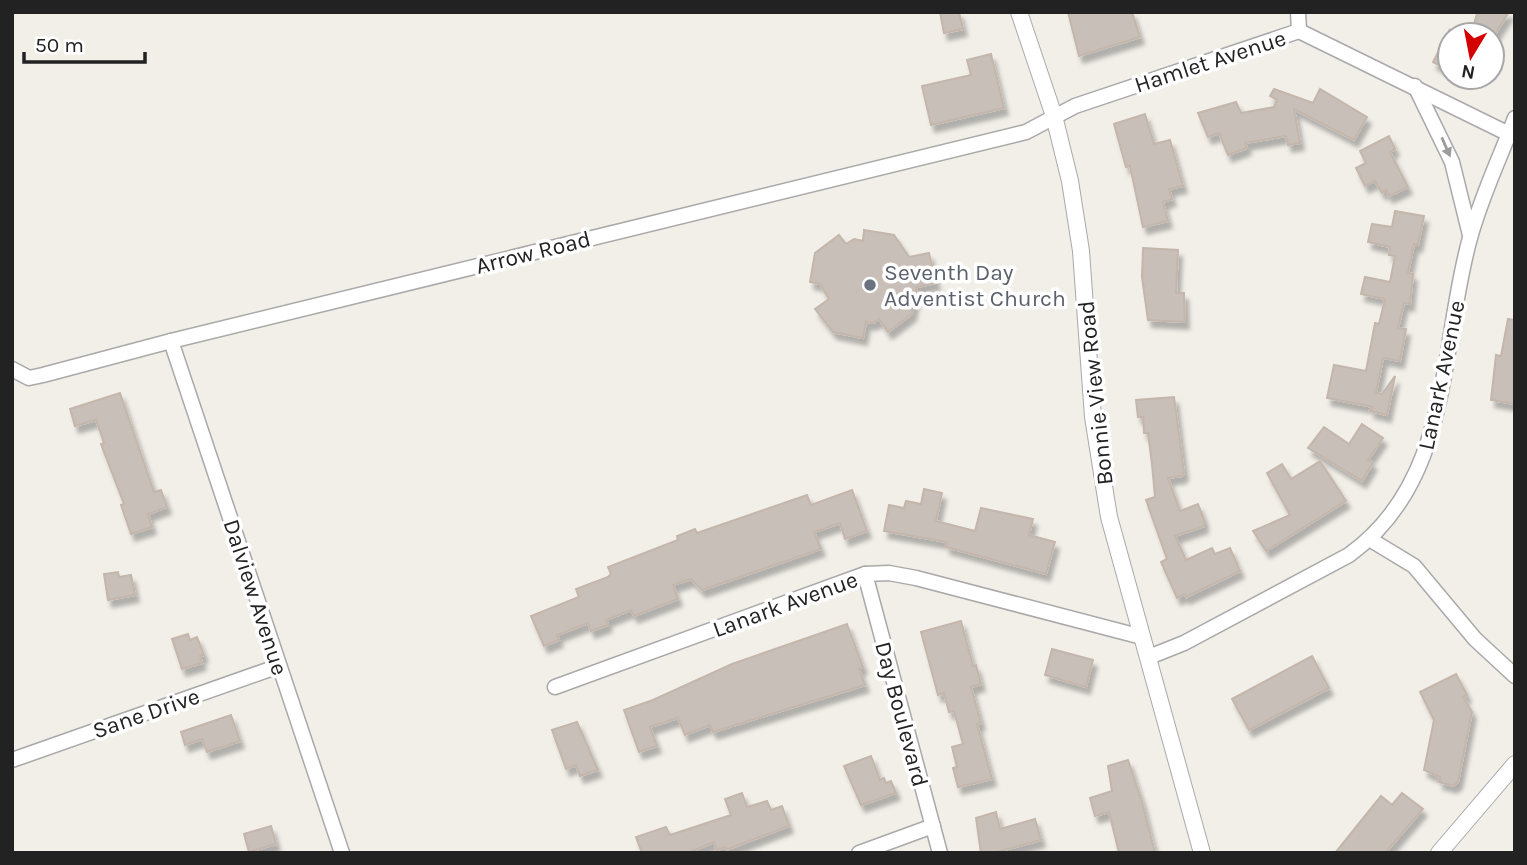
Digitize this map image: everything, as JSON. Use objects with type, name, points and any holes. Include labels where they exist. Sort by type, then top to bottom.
[{"type":"street","name":"Bonnie View Road","points":[[1019,12],[1054,116],[1078,223],[1099,469],[1109,517],[1202,853]]},
{"type":"street","points":[[1298,12],[1299,31]]},
{"type":"street","name":"Hamlet Avenue","points":[[1054,116],[1178,69],[1299,31],[1512,135]]},
{"type":"street","name":"Lanark Avenue","points":[[1415,86],[1452,162],[1470,237]]},
{"type":"street","name":"Arrow Road","points":[[12,369],[29,378],[43,375],[171,341],[1026,132],[1054,116]]},
{"type":"street","name":"Lanark Avenue","points":[[1149,657],[1184,643],[1349,555],[1371,540],[1407,492],[1428,448],[1470,237],[1512,135],[1515,118]]},
{"type":"street","name":"Dalview Avenue","points":[[171,341],[342,853]]},
{"type":"street","points":[[1371,540],[1414,566],[1475,639],[1515,676]]},
{"type":"street","name":"Lanark Avenue","points":[[555,687],[865,574],[889,573],[916,578],[1142,637]]},
{"type":"street","name":"Day Boulevard","points":[[865,574],[940,853]]},
{"type":"street","name":"Sane Drive","points":[[12,760],[279,666]]},
{"type":"street","points":[[1439,853],[1515,764]]},
{"type":"street","points":[[859,853],[933,826]]},
{"type":"building","points":[[940,12],[959,12],[963,29],[944,33]]},
{"type":"building","points":[[1068,12],[1132,12],[1140,37],[1079,56]]},
{"type":"building","points":[[1474,12],[1509,12],[1503,21],[1475,21],[1477,14]]},
{"type":"building","points":[[991,54],[1004,108],[931,125],[922,86],[971,75],[967,60]]},
{"type":"building","points":[[1274,89],[1313,103],[1320,89],[1367,117],[1354,140],[1294,109],[1300,143],[1288,145],[1286,136],[1245,143],[1247,148],[1228,155],[1219,133],[1208,137],[1198,113],[1236,102],[1241,113],[1274,107],[1277,100],[1270,96]]},
{"type":"building","points":[[1145,114],[1154,144],[1170,140],[1183,186],[1169,189],[1172,199],[1163,202],[1168,221],[1143,227],[1130,166],[1126,167],[1114,124]]},
{"type":"building","points":[[1389,136],[1395,149],[1390,152],[1408,187],[1389,196],[1386,190],[1382,193],[1375,181],[1365,186],[1356,168],[1366,163],[1360,151]]},
{"type":"building","points":[[1395,211],[1424,216],[1408,273],[1413,274],[1410,304],[1404,303],[1398,328],[1406,329],[1400,361],[1383,358],[1376,393],[1382,394],[1395,376],[1387,415],[1370,411],[1373,407],[1327,398],[1334,365],[1366,371],[1375,323],[1379,324],[1385,299],[1361,294],[1365,277],[1390,282],[1395,256],[1389,255],[1390,247],[1368,242],[1372,224],[1392,227]]},
{"type":"building","points":[[864,230],[894,235],[909,257],[929,253],[936,283],[917,287],[912,314],[888,332],[879,319],[873,323],[866,322],[863,338],[833,332],[815,309],[829,299],[820,284],[810,282],[815,253],[839,235],[846,244],[854,239],[863,241]]},
{"type":"building","points":[[1143,248],[1178,250],[1176,293],[1184,293],[1185,322],[1148,320],[1142,277]]},
{"type":"building","points":[[1508,319],[1515,320],[1515,404],[1491,400],[1496,355],[1501,356]]},
{"type":"building","points":[[120,393],[154,492],[161,490],[167,507],[148,514],[152,527],[131,534],[121,505],[124,504],[101,444],[104,443],[96,420],[75,426],[70,409]]},
{"type":"building","points":[[1174,397],[1184,473],[1182,476],[1168,478],[1180,511],[1198,504],[1204,520],[1204,526],[1175,536],[1186,560],[1212,548],[1215,554],[1230,548],[1240,571],[1186,597],[1185,594],[1177,598],[1161,562],[1167,559],[1146,500],[1155,497],[1152,464],[1148,433],[1144,433],[1143,417],[1138,417],[1136,400]]},
{"type":"building","points":[[1362,424],[1383,438],[1368,460],[1373,463],[1362,481],[1308,448],[1324,427],[1349,444]]},
{"type":"building","points":[[1320,461],[1346,501],[1266,551],[1253,531],[1290,515],[1267,473],[1282,464],[1291,479]]},
{"type":"building","points":[[924,489],[942,493],[936,521],[975,531],[981,508],[1033,519],[1029,535],[1055,542],[1046,574],[946,547],[947,542],[884,531],[889,505],[904,508],[906,501],[921,504]]},
{"type":"building","points":[[852,490],[867,531],[845,539],[840,523],[814,532],[821,549],[702,590],[691,579],[673,585],[678,599],[634,616],[631,610],[606,620],[608,625],[591,631],[588,623],[557,635],[559,640],[544,646],[531,616],[579,597],[576,589],[608,577],[611,574],[608,567],[678,540],[677,536],[695,529],[697,533],[807,495],[811,505]]},
{"type":"building","points":[[118,572],[119,577],[131,575],[135,595],[108,600],[104,574]]},
{"type":"building","points":[[961,621],[973,666],[976,665],[981,684],[971,687],[981,723],[977,724],[992,779],[958,787],[953,768],[957,767],[952,747],[963,744],[954,711],[949,712],[944,693],[938,695],[921,632]]},
{"type":"building","points":[[847,624],[863,667],[859,669],[865,685],[713,732],[710,725],[685,735],[678,718],[650,727],[657,746],[639,752],[624,710],[653,700],[732,664]]},
{"type":"building","points":[[188,634],[190,640],[197,637],[204,655],[200,656],[202,663],[182,669],[172,639]]},
{"type":"building","points":[[1052,649],[1093,660],[1086,687],[1045,675]]},
{"type":"building","points":[[1312,656],[1329,688],[1249,730],[1232,699]]},
{"type":"building","points":[[1456,674],[1467,695],[1463,697],[1472,712],[1458,782],[1453,786],[1439,782],[1440,777],[1424,770],[1434,720],[1420,692]]},
{"type":"building","points":[[231,715],[240,741],[207,752],[202,739],[185,745],[181,732]]},
{"type":"building","points":[[577,722],[598,770],[580,776],[576,765],[566,769],[552,730]]},
{"type":"building","points":[[871,756],[880,780],[884,778],[886,783],[891,781],[896,793],[861,805],[844,766]]},
{"type":"building","points":[[1128,760],[1155,853],[1119,853],[1109,812],[1095,816],[1090,798],[1112,791],[1108,766]]},
{"type":"building","points":[[742,793],[747,807],[767,801],[771,810],[782,806],[789,826],[726,850],[725,847],[717,850],[714,842],[688,853],[642,853],[636,837],[666,827],[670,835],[731,815],[725,799]]},
{"type":"building","points":[[1402,793],[1423,809],[1385,853],[1335,853],[1381,796],[1392,805]]},
{"type":"building","points":[[996,812],[1000,829],[1035,819],[1041,840],[993,853],[981,853],[976,818]]},
{"type":"building","points":[[271,826],[276,844],[249,852],[244,834]]},
{"type":"place","name":"Seventh Day Adventist Church","points":[[870,285]]}]
